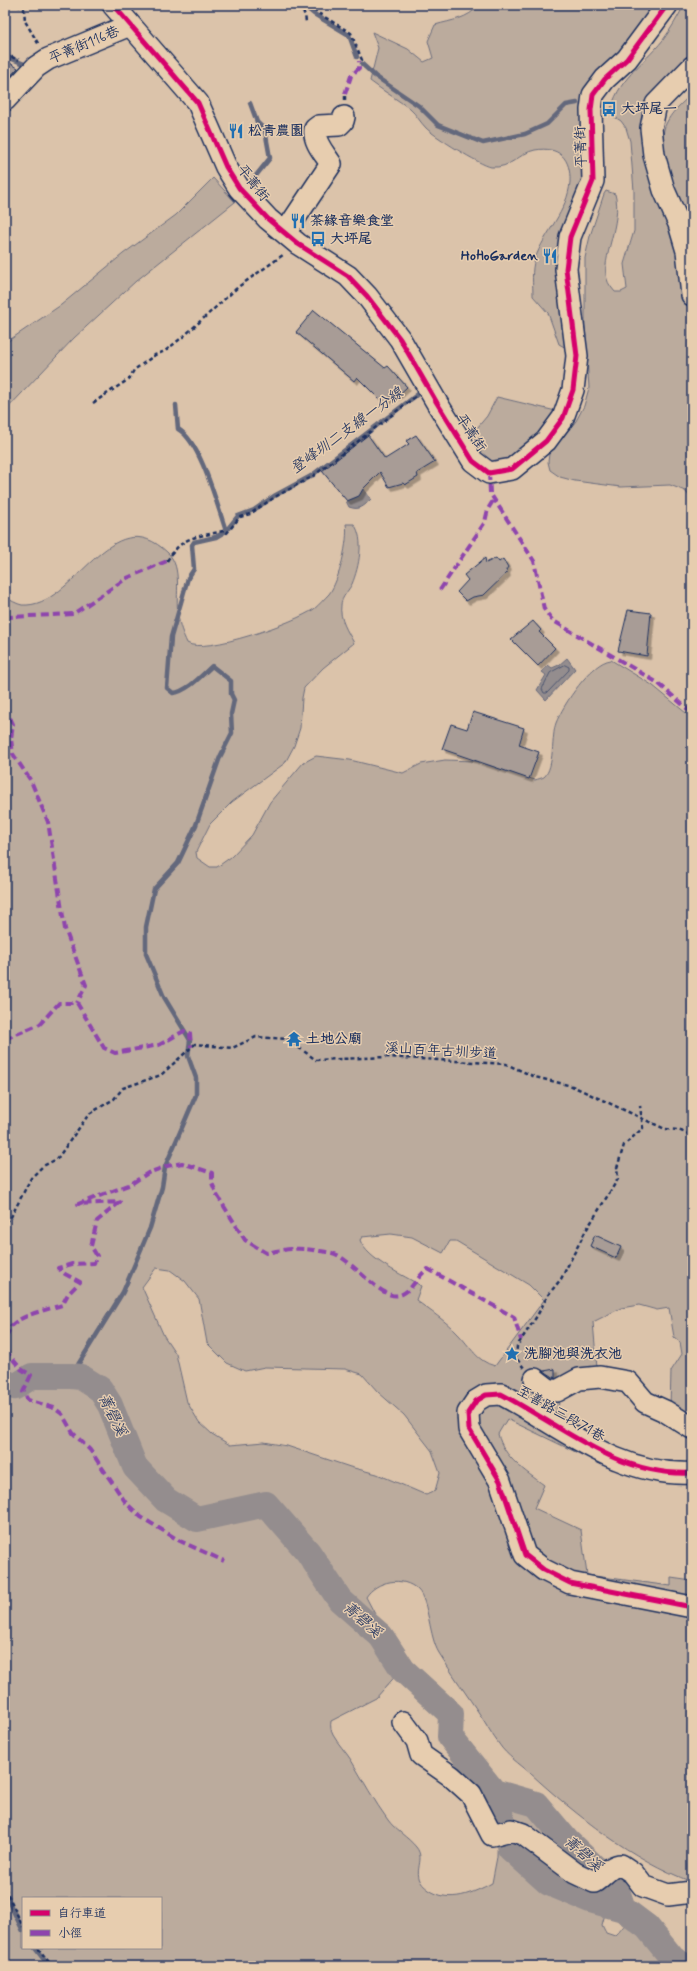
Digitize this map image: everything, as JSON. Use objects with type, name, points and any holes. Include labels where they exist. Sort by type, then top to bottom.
[{"type":"street","name":"平菁街","points":[[113,5],[198,103],[226,167],[239,188],[253,204],[292,238],[348,276],[367,296],[400,339],[473,461],[488,473],[512,469],[546,441],[563,418],[573,390],[577,356],[566,269],[570,237],[593,181],[591,110],[593,95],[605,79],[627,59],[667,5]]},
{"type":"street","name":"平菁街116巷","points":[[5,100],[36,67],[48,59],[130,25]]},
{"type":"street","points":[[692,67],[656,104],[651,128],[654,155],[664,190],[679,224],[687,251],[692,295]]},
{"type":"street","points":[[292,238],[331,164],[314,135],[315,129],[319,126],[339,125],[343,121],[344,116]]},
{"type":"street","points":[[535,1379],[548,1389],[557,1391],[579,1379],[600,1377],[628,1382],[645,1402],[665,1410],[692,1428]]},
{"type":"street","name":"至善路三段71巷","points":[[692,1473],[657,1471],[623,1461],[592,1448],[537,1416],[524,1406],[501,1394],[486,1395],[476,1401],[468,1413],[469,1429],[500,1481],[524,1555],[544,1570],[570,1583],[692,1608]]},
{"type":"street","points":[[403,1722],[417,1741],[421,1755],[451,1776],[471,1794],[492,1835],[505,1832],[523,1834],[575,1873],[594,1882],[607,1872],[621,1865],[634,1873],[643,1886],[668,1895],[692,1892]]},
{"type":"path","points":[[17,5],[24,9],[25,21],[48,59]]},
{"type":"path","points":[[300,5],[305,15],[306,22]]},
{"type":"path","points":[[308,5],[318,13],[351,33],[362,60],[359,61]]},
{"type":"path","points":[[93,403],[129,379],[134,370],[150,358],[165,351],[178,341],[292,238]]},
{"type":"path","points":[[167,561],[175,548],[184,540],[223,531],[227,532],[240,517],[250,514],[275,497],[312,478],[428,388]]},
{"type":"path","points":[[535,1379],[516,1358],[517,1346],[537,1316],[548,1295],[561,1279],[585,1232],[618,1179],[617,1168],[624,1145],[643,1128],[640,1117],[640,1106]]},
{"type":"path","points":[[5,1888],[22,1925]]},
{"type":"path","points":[[39,1949],[52,1966]]},
{"type":"shaded area","points":[[479,5],[661,5],[592,86],[590,170],[578,211],[566,348],[559,344],[548,313],[533,296],[532,278],[534,263],[539,249],[565,203],[568,193],[570,174],[566,160],[557,152],[543,149],[524,154],[504,166],[491,167],[485,165],[457,150],[431,132],[410,109],[370,81],[378,48],[372,32],[408,49],[424,62],[433,58],[428,41],[435,25],[465,16],[475,10]]},
{"type":"shaded area","points":[[684,5],[692,5],[692,58],[652,104],[675,245],[692,314],[692,499],[685,491],[670,485],[621,487],[575,481],[560,477],[550,470],[548,462],[549,454],[576,421],[584,406],[589,388],[585,325],[585,258],[590,236],[606,191],[615,194],[617,205],[614,228],[606,262],[607,279],[615,292],[621,292],[627,289],[624,264],[634,231],[634,191],[630,141],[626,128],[621,121],[610,114],[613,102],[624,82],[663,40]]},
{"type":"shaded area","points":[[692,94],[692,242],[667,167],[663,137],[665,126],[670,116]]},
{"type":"shaded area","points":[[213,178],[235,202],[136,281],[74,338],[5,411],[5,341],[8,341],[61,305],[123,254],[176,215]]},
{"type":"shaded area","points":[[497,397],[560,412],[543,438],[498,466],[482,455],[474,446],[464,429],[477,428],[487,416]]},
{"type":"shaded area","points":[[346,524],[354,524],[359,537],[359,562],[352,584],[342,600],[341,615],[354,643],[323,668],[304,688],[300,728],[294,746],[285,763],[232,802],[210,824],[196,852],[197,858],[210,867],[217,867],[231,857],[252,835],[270,802],[303,763],[316,756],[350,760],[403,773],[421,764],[445,760],[476,761],[535,780],[544,777],[550,766],[554,729],[565,706],[571,696],[595,668],[611,660],[652,685],[692,718],[692,1419],[670,1407],[671,1371],[682,1354],[680,1342],[674,1337],[669,1308],[657,1310],[639,1305],[621,1308],[593,1322],[597,1368],[579,1368],[564,1381],[556,1416],[623,1457],[613,1470],[507,1419],[498,1434],[501,1443],[510,1457],[544,1485],[534,1508],[581,1530],[587,1575],[671,1586],[671,1578],[692,1581],[692,1882],[669,1872],[626,1849],[567,1805],[505,1752],[439,1653],[433,1638],[425,1602],[422,1595],[412,1585],[398,1581],[390,1582],[376,1587],[370,1591],[366,1597],[377,1618],[392,1633],[401,1654],[399,1672],[376,1698],[331,1721],[331,1730],[333,1735],[351,1760],[383,1813],[391,1824],[416,1847],[419,1852],[419,1879],[429,1890],[437,1894],[453,1897],[461,1896],[492,1883],[497,1857],[498,1814],[502,1804],[513,1788],[522,1788],[536,1795],[596,1861],[603,1890],[605,1914],[602,1925],[606,1933],[615,1936],[632,1918],[640,1916],[650,1928],[662,1949],[672,1961],[679,1966],[5,1966],[5,597],[22,605],[41,602],[59,591],[111,546],[128,538],[147,539],[168,553],[173,559],[178,582],[177,607],[181,629],[187,643],[197,646],[211,645],[270,629],[304,615],[314,609],[333,588],[340,570],[346,540]],"holes":[[[391,1234],[412,1237],[443,1253],[450,1241],[456,1241],[529,1285],[544,1300],[495,1366],[488,1364],[478,1357],[453,1329],[416,1300],[421,1286],[370,1254],[360,1240],[362,1237]],[[156,1268],[170,1270],[185,1281],[199,1299],[207,1343],[227,1363],[245,1371],[265,1367],[345,1369],[362,1374],[378,1392],[404,1415],[432,1451],[440,1473],[435,1491],[426,1495],[377,1474],[350,1467],[287,1446],[264,1442],[230,1445],[212,1434],[199,1422],[187,1402],[176,1354],[164,1336],[142,1287]]]},
{"type":"water","points":[[363,488],[371,499],[364,506],[359,508],[349,507],[346,501],[357,497]]},
{"type":"water","points":[[567,658],[575,669],[546,700],[537,690],[546,675],[542,672],[548,665],[552,668],[559,665]]},
{"type":"building","points":[[5,60],[18,68],[5,82]]},
{"type":"building","points":[[314,310],[385,368],[388,366],[407,387],[396,397],[394,394],[384,404],[357,377],[354,381],[296,332]]},
{"type":"building","points":[[368,435],[385,459],[409,444],[406,441],[416,435],[435,462],[417,473],[418,477],[405,485],[403,483],[389,487],[380,472],[363,489],[359,496],[347,501],[322,471]]},
{"type":"building","points":[[485,558],[486,563],[496,558],[499,562],[503,559],[508,567],[506,570],[507,573],[484,595],[473,597],[466,601],[457,592],[468,580],[464,575]]},
{"type":"building","points":[[628,610],[651,613],[647,656],[618,651]]},
{"type":"building","points":[[533,621],[541,630],[539,632],[555,648],[538,666],[511,639]]},
{"type":"building","points":[[473,712],[524,728],[519,745],[539,752],[529,779],[442,749],[451,724],[467,729]]},
{"type":"building","points":[[595,1235],[621,1247],[616,1258],[590,1246]]},
{"type":"building","points":[[555,1369],[555,1378],[544,1371]]},
{"type":"waterway","points":[[303,5],[314,14],[349,35],[357,57]]},
{"type":"waterway","points":[[5,56],[29,66]]},
{"type":"waterway","points":[[362,64],[375,76],[419,106],[438,125],[483,143],[525,134],[547,124],[566,105],[577,103]]},
{"type":"waterway","points":[[250,103],[257,122],[265,130],[270,158],[250,183]]},
{"type":"waterway","name":"登峰圳二支線一分線","points":[[71,1376],[123,1292],[150,1228],[162,1187],[165,1167],[196,1095],[196,1078],[188,1056],[190,1040],[164,997],[146,954],[146,927],[154,889],[178,863],[196,825],[220,757],[232,733],[231,714],[234,700],[231,694],[231,681],[212,666],[184,690],[173,693],[167,688],[171,637],[188,578],[194,569],[192,545],[194,542],[216,537],[226,531],[238,516],[254,510],[274,496],[311,476],[418,394]]},
{"type":"waterway","points":[[176,405],[178,429],[186,436],[201,460],[226,531]]},
{"type":"waterway","name":"菁礐溪","points":[[5,1382],[15,1387],[32,1376],[71,1376],[81,1377],[100,1389],[110,1405],[135,1467],[166,1500],[197,1519],[266,1504],[308,1552],[340,1600],[381,1636],[403,1670],[451,1714],[450,1737],[494,1792],[536,1804],[568,1842],[593,1866],[614,1881],[623,1909],[647,1927],[673,1959],[685,1966]]},
{"type":"waterway","points":[[494,1792],[510,1848],[549,1883],[590,1900],[623,1909]]},
{"type":"waterway","points":[[5,1894],[22,1929]]},
{"type":"waterway","points":[[36,1949],[49,1966]]},
{"type":"marked path","points":[[345,94],[351,76],[359,68],[359,61]]},
{"type":"marked path","points":[[489,473],[490,493],[534,561],[544,609],[552,620],[658,683],[692,713]]},
{"type":"marked path","points":[[440,590],[485,522],[488,509],[494,499]]},
{"type":"marked path","points":[[5,618],[73,614],[127,578],[167,561]]},
{"type":"marked path","points":[[5,707],[13,724],[11,739],[13,754],[31,781],[48,822],[65,929],[86,985],[77,1003]]},
{"type":"marked path","points":[[5,1039],[40,1024],[59,1003],[77,1003],[104,1048],[115,1053],[159,1045],[184,1031],[190,1033],[191,1047]]},
{"type":"marked path","points":[[5,1337],[11,1326],[21,1319],[62,1305],[68,1294],[80,1282],[65,1274],[58,1268],[72,1264],[94,1263],[97,1256],[91,1246],[97,1221],[120,1202],[78,1204],[131,1184],[148,1173],[167,1166],[182,1163],[212,1173],[212,1183],[217,1195],[245,1240],[266,1253],[299,1249],[333,1253],[350,1264],[376,1287],[393,1295],[400,1295],[404,1293],[428,1269],[514,1317],[521,1340]]},
{"type":"marked path","points":[[5,1350],[21,1369],[31,1375],[23,1392],[28,1400],[54,1408],[62,1414],[73,1433],[90,1450],[126,1503],[141,1517],[180,1541],[224,1561]]},
{"type":"cycle path","points":[[113,5],[198,103],[226,167],[239,188],[268,219],[298,244],[348,276],[367,296],[400,339],[473,461],[489,473],[512,469],[546,441],[563,418],[573,390],[577,356],[566,269],[570,237],[593,181],[591,110],[593,95],[605,79],[627,59],[667,5]]},
{"type":"cycle path","points":[[692,1473],[665,1472],[640,1467],[615,1458],[592,1447],[501,1394],[486,1395],[476,1401],[468,1413],[469,1429],[500,1481],[525,1555],[544,1570],[570,1583],[692,1607]]},
{"type":"place","name":"大坪尾一","points":[[609,109]]},
{"type":"place","name":"松青農園","points":[[236,131]]},
{"type":"place","name":"茶緣音樂食堂","points":[[298,221]]},
{"type":"place","name":"大坪尾","points":[[318,239]]},
{"type":"place","name":"HoHoGarden","points":[[550,256]]},
{"type":"place","name":"土地公廟","points":[[294,1039]]},
{"type":"place","name":"洗腳池與洗衣池","points":[[512,1354]]}]
